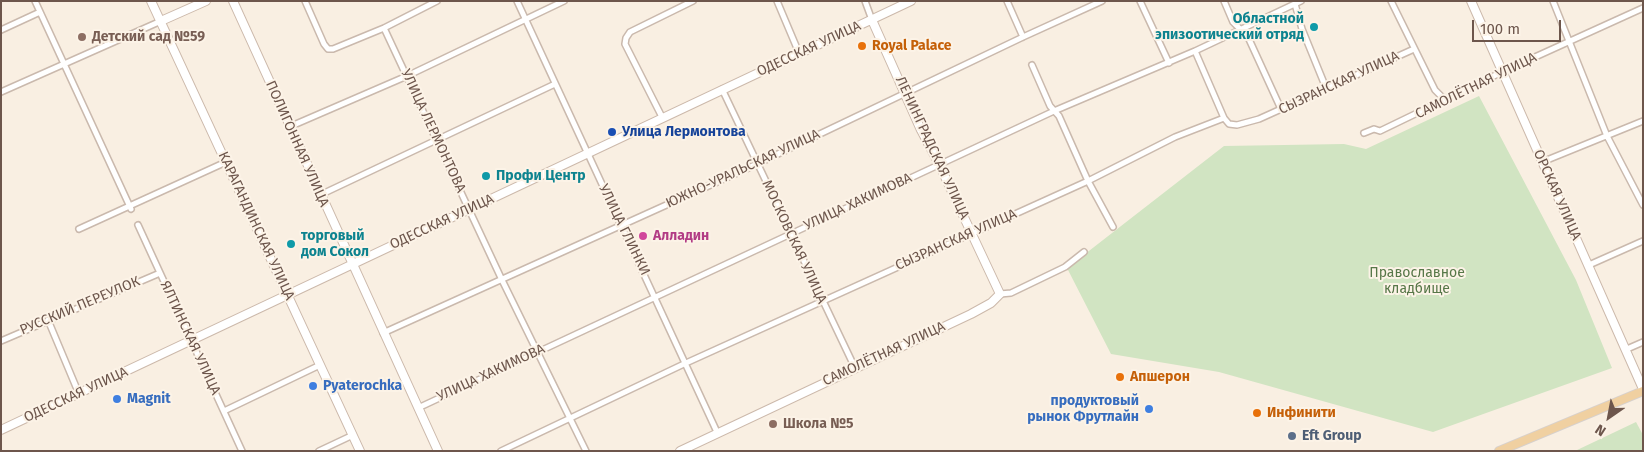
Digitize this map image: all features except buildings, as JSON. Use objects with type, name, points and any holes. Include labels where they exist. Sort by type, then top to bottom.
[{"type":"main road","points":[[1500,451],[1643,390]]},
{"type":"street","points":[[35,1],[131,207]]},
{"type":"street","name":"КАРАГАНДИНСКАЯ УЛИЦА","points":[[151,1],[360,451]]},
{"type":"street","points":[[1,92],[206,1]]},
{"type":"street","name":"ПОЛИГОННАЯ УЛИЦА","points":[[233,1],[438,451]]},
{"type":"street","points":[[304,1],[328,49],[333,49],[384,28],[437,1]]},
{"type":"street","name":"УЛИЦА ГЛИНКИ","points":[[517,1],[717,432]]},
{"type":"street","points":[[289,126],[407,76],[564,1]]},
{"type":"street","points":[[662,117],[626,44],[626,38],[630,32],[685,3],[693,1]]},
{"type":"street","points":[[777,1],[798,53]]},
{"type":"street","name":"ЛЕНИНГРАДСКАЯ УЛИЦА","points":[[865,1],[906,93],[920,130],[939,164],[1000,294]]},
{"type":"street","name":"ОДЕССКАЯ УЛИЦА","points":[[1,430],[911,1]]},
{"type":"street","points":[[1007,1],[1022,37]]},
{"type":"street","name":"ЮЖНО-УРАЛЬСКАЯ УЛИЦА","points":[[383,333],[757,164],[1022,37],[1102,1]]},
{"type":"street","points":[[1140,1],[1169,62]]},
{"type":"street","points":[[1224,1],[1233,22],[1248,37],[1281,109]]},
{"type":"street","points":[[1390,1],[1435,90],[1445,100]]},
{"type":"street","name":"ОРСКАЯ УЛИЦА","points":[[1471,1],[1627,350],[1643,390]]},
{"type":"street","points":[[1553,1],[1607,136],[1643,205]]},
{"type":"street","points":[[1298,2],[1302,29],[1326,88]]},
{"type":"street","name":"УЛИЦА ХАКИМОВА","points":[[418,408],[939,164],[1054,111],[1195,51],[1298,2]]},
{"type":"street","name":"САМОЛЁТНАЯ УЛИЦА","points":[[1364,133],[1374,129],[1380,132],[1502,72],[1643,8]]},
{"type":"street","points":[[1,30],[40,12]]},
{"type":"street","name":"УЛИЦА ЛЕРМОНТОВА","points":[[384,28],[438,139],[536,352],[586,451]]},
{"type":"street","name":"СЫЗРАНСКАЯ УЛИЦА","points":[[501,451],[686,363],[1088,181],[1175,137],[1224,118],[1229,124],[1238,125],[1281,109],[1414,49]]},
{"type":"street","points":[[1195,51],[1224,118]]},
{"type":"street","points":[[1032,65],[1054,111],[1059,116],[1088,181],[1113,227]]},
{"type":"street","points":[[320,195],[555,84]]},
{"type":"street","name":"МОСКОВСКАЯ УЛИЦА","points":[[722,89],[855,368]]},
{"type":"street","points":[[1542,162],[1643,121]]},
{"type":"street","points":[[79,229],[131,207],[226,162]]},
{"type":"street","name":"ЯЛТИНСКАЯ УЛИЦА","points":[[138,225],[242,451]]},
{"type":"street","points":[[1589,265],[1643,241]]},
{"type":"street","name":"САМОЛЁТНАЯ УЛИЦА","points":[[680,451],[984,307],[1000,294],[1011,293],[1065,267],[1084,252]]},
{"type":"street","name":"РУССКИЙ ПЕРЕУЛОК","points":[[1,341],[160,273]]},
{"type":"street","points":[[48,320],[79,394]]},
{"type":"street","points":[[1627,350],[1643,342]]},
{"type":"street","points":[[224,411],[320,365]]},
{"type":"street","points":[[319,451],[353,435]]},
{"type":"green space","name":"Православное кладбище","points":[[1479,96],[1576,280],[1612,368],[1433,432],[1219,372],[1111,354],[1067,268],[1224,146],[1344,144],[1366,149]]},
{"type":"green space","points":[[1636,422],[1643,435],[1643,451],[1575,451]]},
{"type":"place","name":"Областной эпизоотический отряд","points":[[1314,27]]},
{"type":"place","name":"Детский сад №59","points":[[82,37]]},
{"type":"place","name":"Royal Palace","points":[[862,46]]},
{"type":"place","name":"Улица Лермонтова","points":[[612,132]]},
{"type":"place","name":"Профи Центр","points":[[486,176]]},
{"type":"place","name":"Алладин","points":[[643,236]]},
{"type":"place","name":"торговый дом Сокол","points":[[291,244]]},
{"type":"place","name":"Апшерон","points":[[1120,377]]},
{"type":"place","name":"Pyaterochka","points":[[313,386]]},
{"type":"place","name":"Magnit","points":[[117,399]]},
{"type":"place","name":"продуктовый рынок Фрутлайн","points":[[1149,409]]},
{"type":"place","name":"Инфинити","points":[[1257,413]]},
{"type":"place","name":"Школа №5","points":[[773,424]]},
{"type":"place","name":"Eft Group","points":[[1292,436]]}]
